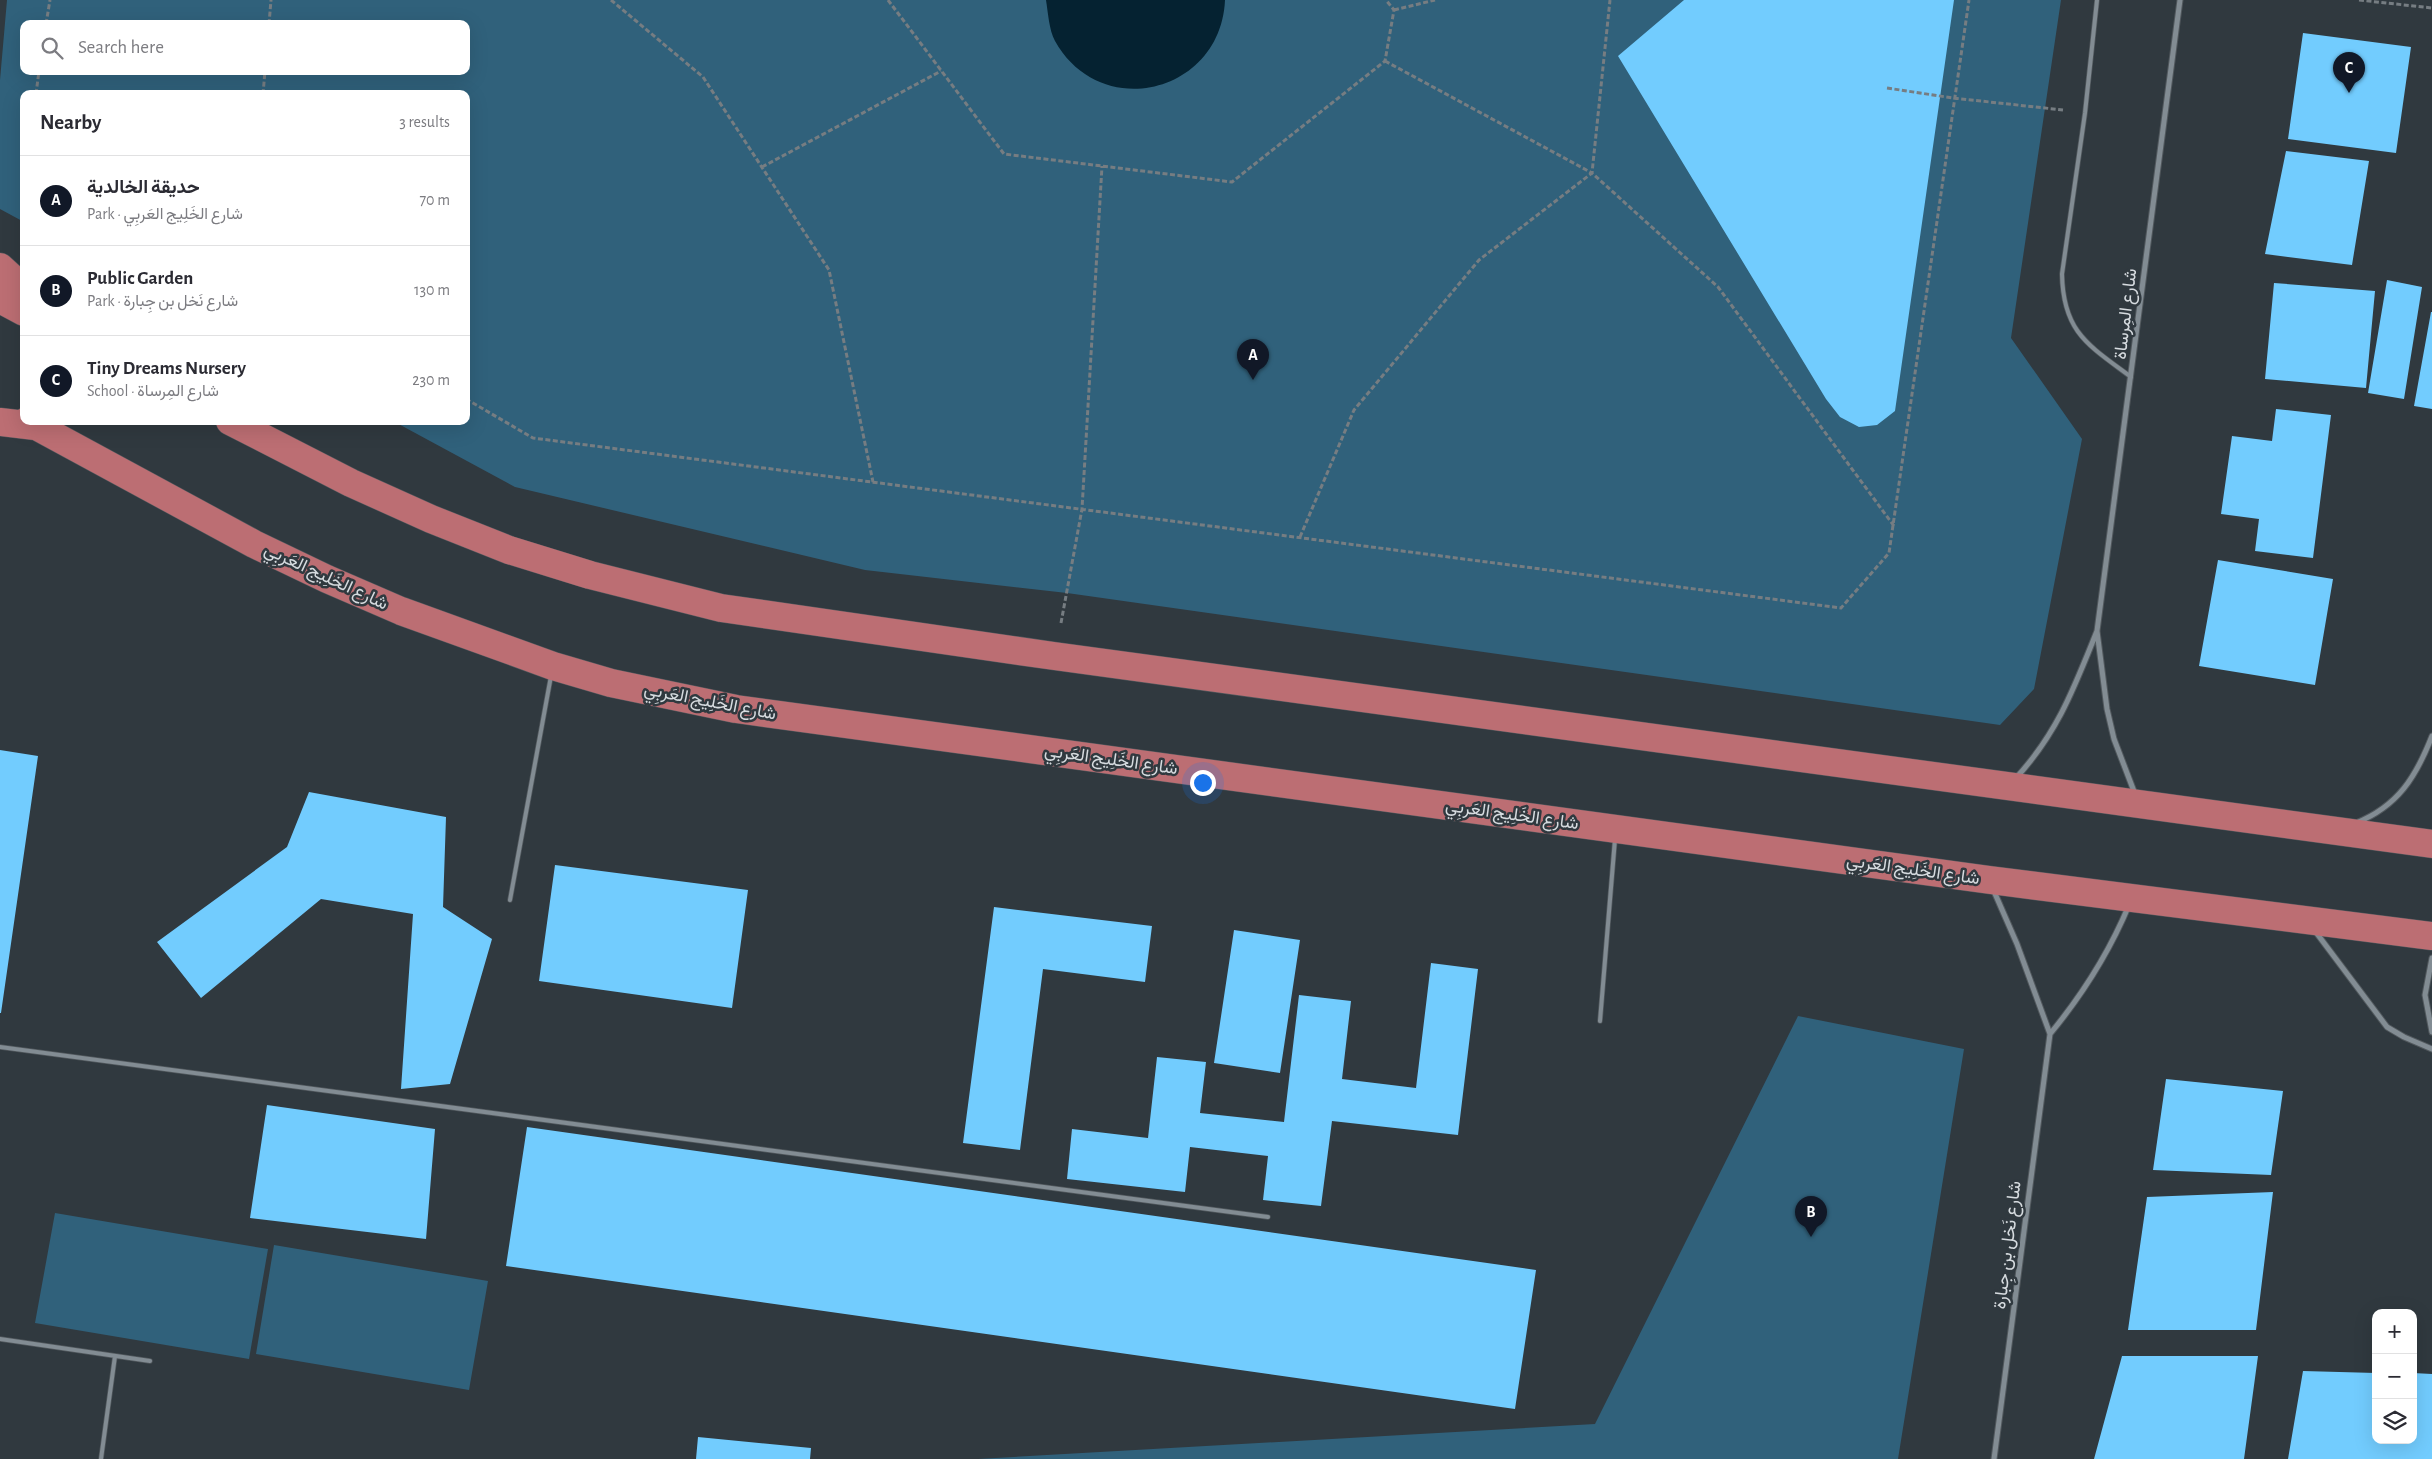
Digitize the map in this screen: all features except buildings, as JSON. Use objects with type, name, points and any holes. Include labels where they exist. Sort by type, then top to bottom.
[{"type":"highway","points":[[0,267],[20,286]]},
{"type":"highway","points":[[0,299],[20,310]]},
{"type":"highway","name":"شارع الخَلِيج العَربِي","points":[[0,406],[20,417]]},
{"type":"highway","points":[[0,422],[20,422]]},
{"type":"highway","name":"شارع الخَلِيج العَربِي","points":[[35,425],[254,544],[327,579],[401,611],[553,666],[611,683],[736,709],[2131,899],[2432,936]]},
{"type":"highway","points":[[238,425],[351,484],[431,519],[510,550],[590,575],[721,608],[1054,656],[2432,844]]},
{"type":"street","name":"شارع المِرساة","points":[[2139,804],[2114,739],[2107,709],[2097,631],[2108,534],[2132,377],[2180,0]]},
{"type":"street","name":"شارع المِرساة","points":[[2009,785],[2036,756],[2053,731],[2069,702],[2097,631]]},
{"type":"street","points":[[2338,830],[2370,817],[2398,796],[2419,768],[2432,736]]},
{"type":"street","name":"شارع نَخل بن جِبارة","points":[[1990,880],[2017,944],[2050,1034],[1994,1459]]},
{"type":"street","points":[[2050,1034],[2087,986],[2104,959],[2131,899]]},
{"type":"street","points":[[2308,920],[2387,1027],[2432,1049]]},
{"type":"street","points":[[2432,958],[2425,995],[2432,1032]]},
{"type":"lane","points":[[2097,0],[2085,113],[2062,274],[2062,298],[2072,324],[2088,345],[2132,377]]},
{"type":"lane","points":[[510,900],[553,666]]},
{"type":"lane","points":[[1600,1021],[1616,829]]},
{"type":"lane","points":[[0,1047],[1268,1217]]},
{"type":"lane","points":[[0,1338],[150,1362]]},
{"type":"lane","points":[[101,1459],[115,1356]]},
{"type":"path","points":[[47,20],[50,0]]},
{"type":"path","points":[[269,20],[271,0]]},
{"type":"path","points":[[611,0],[703,76],[829,270],[873,482]]},
{"type":"path","points":[[888,0],[1004,154],[1232,182],[1385,61],[1394,10],[1386,0]]},
{"type":"path","points":[[1394,10],[1436,0]]},
{"type":"path","points":[[1300,538],[1354,410],[1479,260],[1592,173],[1610,0]]},
{"type":"path","points":[[470,401],[534,438],[1841,608],[1889,554],[1953,98],[1969,0]]},
{"type":"path","points":[[2358,0],[2432,8]]},
{"type":"path","points":[[1385,61],[1592,173],[1718,287],[1894,526]]},
{"type":"path","points":[[762,167],[941,71]]},
{"type":"path","points":[[37,90],[38,75]]},
{"type":"path","points":[[263,90],[265,75]]},
{"type":"path","points":[[1887,88],[1953,98],[2085,113]]},
{"type":"path","points":[[1054,656],[1082,509],[1102,166]]},
{"type":"shaded area","points":[[7,0],[2061,0],[2011,338],[2082,439],[2034,689],[2000,725],[1067,593],[865,570],[515,487],[400,425],[470,425],[470,90],[20,90],[20,220],[0,209],[0,80]]},
{"type":"shaded area","points":[[1046,0],[1225,0],[1218,32],[1203,57],[1182,75],[1156,86],[1128,89],[1100,82],[1075,67],[1053,37]]},
{"type":"shaded area","points":[[1798,1016],[1964,1049],[1898,1459],[978,1459],[1595,1424]]},
{"type":"shaded area","points":[[55,1213],[268,1249],[249,1359],[35,1323]]},
{"type":"shaded area","points":[[274,1245],[488,1281],[469,1390],[256,1354]]},
{"type":"place","name":"Tiny Dreams Nursery","points":[[2349,93]]},
{"type":"place","name":"حديقة الخالدية","points":[[1253,380]]},
{"type":"place","name":"Public Garden","points":[[1811,1237]]}]
